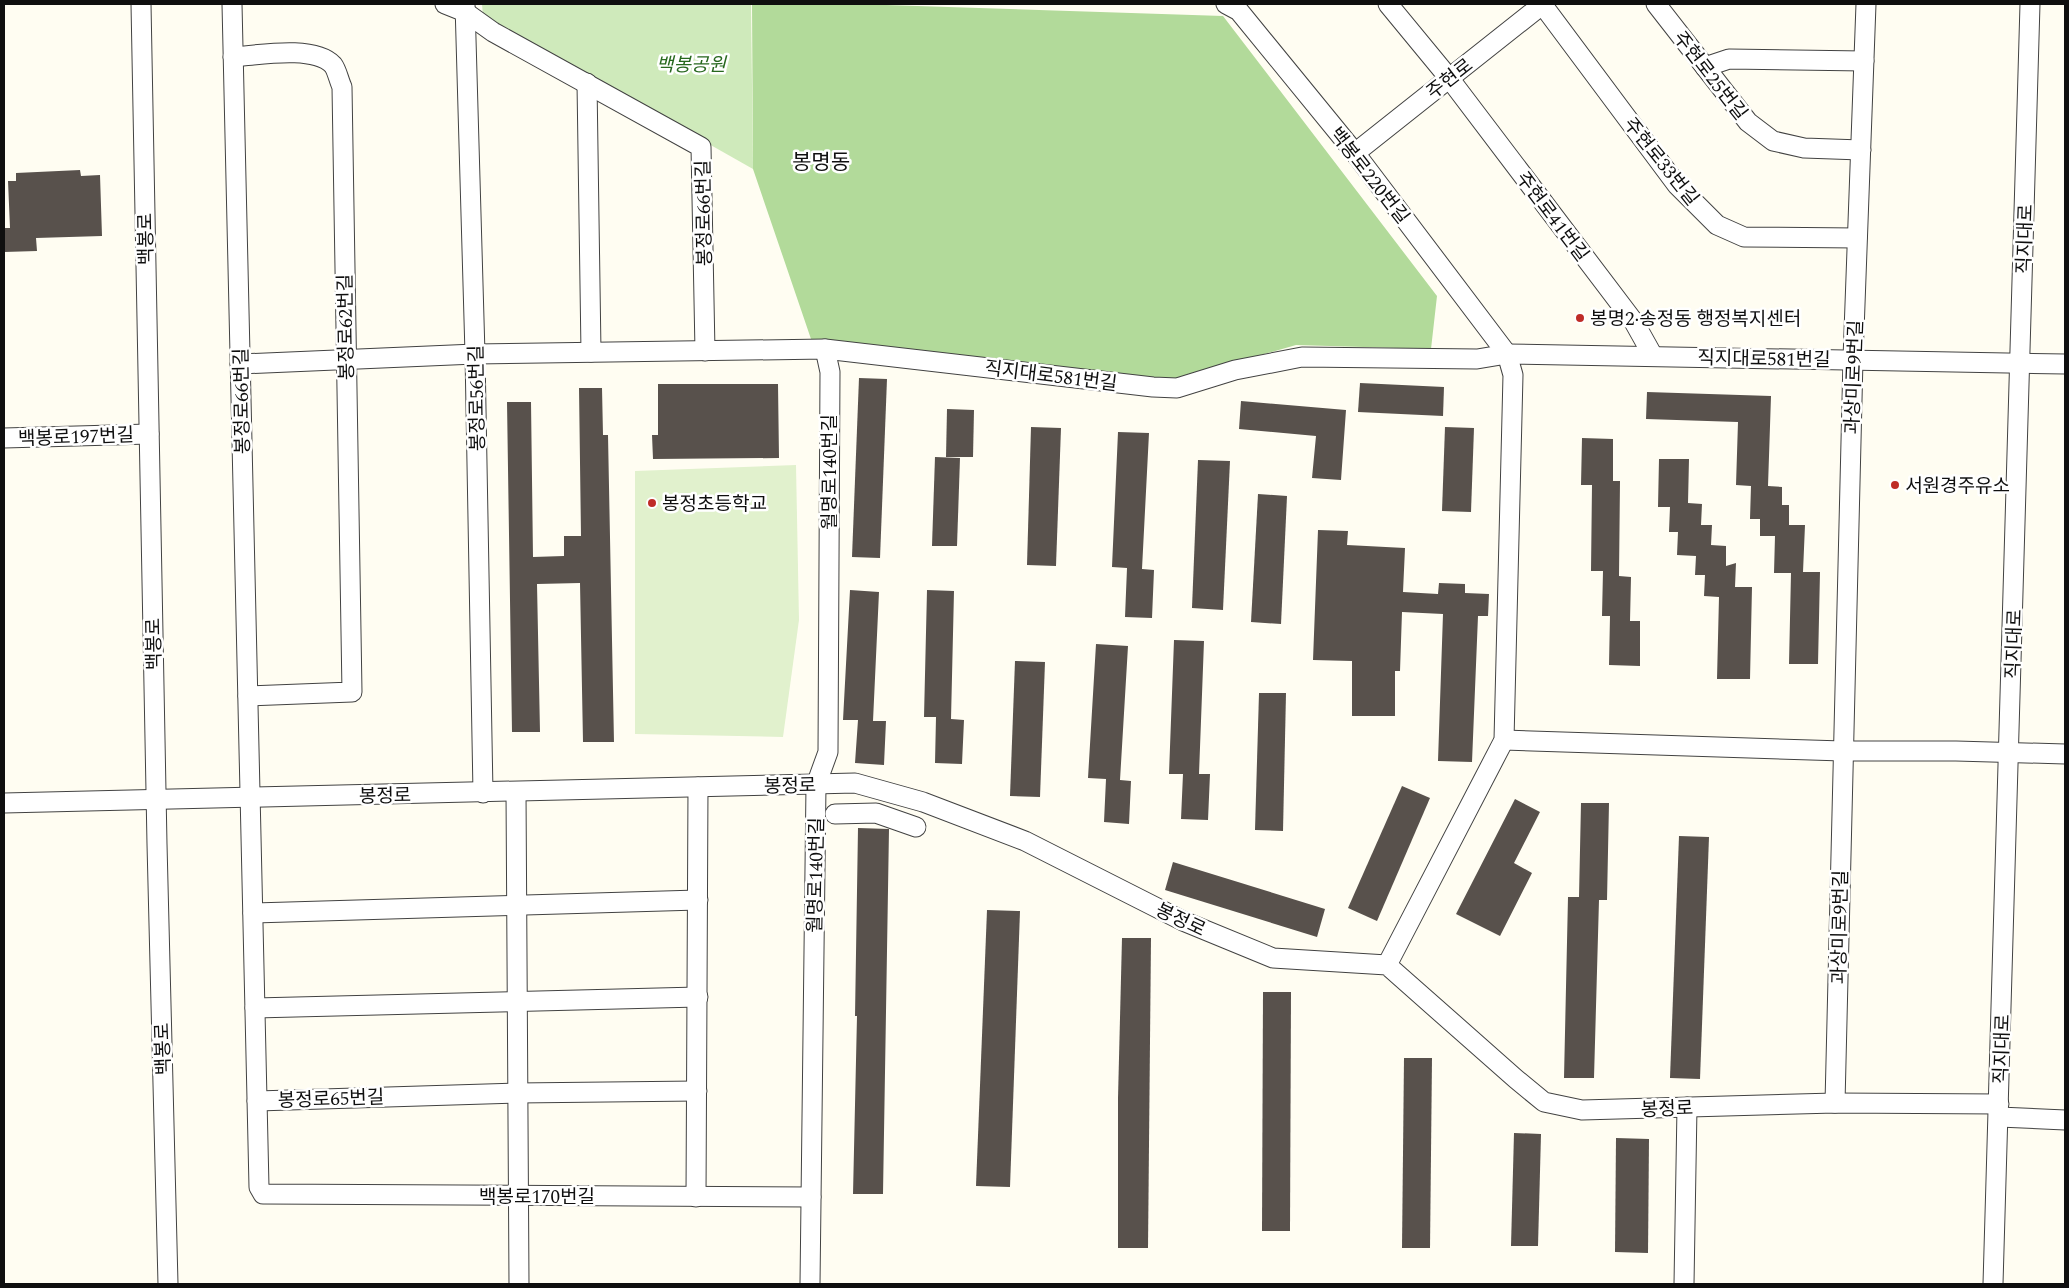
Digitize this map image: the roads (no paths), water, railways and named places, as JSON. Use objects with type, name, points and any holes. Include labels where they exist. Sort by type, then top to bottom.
[{"type":"street","name":"백봉로","points":[[141,4],[156,800],[168,1284]]},
{"type":"street","name":"봉정로66번길","points":[[232,4],[250,798]]},
{"type":"street","name":"봉정로66번길","points":[[445,4],[465,8],[493,32],[701,147],[705,351]]},
{"type":"street","name":"백봉로220번길","points":[[1226,4],[1239,11],[1354,153],[1507,354]]},
{"type":"street","name":"주현로41번길","points":[[1388,4],[1449,78],[1634,322],[1653,356]]},
{"type":"street","name":"주현로","points":[[1354,153],[1543,4]]},
{"type":"street","name":"주현로33번길","points":[[1543,4],[1677,185],[1717,225],[1744,237],[1858,238]]},
{"type":"street","name":"주현로25번길","points":[[1656,4],[1748,122],[1773,141],[1804,148],[1860,150]]},
{"type":"street","name":"과상미로9번길","points":[[1835,1103],[1853,359],[1866,4]]},
{"type":"street","name":"직지대로","points":[[1993,1284],[2030,4]]},
{"type":"street","name":"봉정로56번길","points":[[465,8],[475,354],[483,793]]},
{"type":"street","name":"봉정로62번길","points":[[234,57],[286,54],[315,55],[334,66],[342,87],[352,692],[248,696]]},
{"type":"street","points":[[1705,67],[1729,59],[1864,61]]},
{"type":"street","points":[[587,83],[591,352]]},
{"type":"street","name":"직지대로581번길","points":[[240,364],[475,354],[826,348],[1153,387],[1177,388],[1235,370],[1302,357],[1477,359],[1507,354],[2065,364]]},
{"type":"street","name":"월명로140번길","points":[[810,1284],[816,785],[828,752],[830,372],[826,348]]},
{"type":"street","points":[[1387,965],[1504,740],[1513,375],[1507,354]]},
{"type":"street","name":"백봉로197번길","points":[[4,438],[149,434]]},
{"type":"street","points":[[1504,740],[1843,751],[2065,754]]},
{"type":"street","name":"봉정로","points":[[4,803],[855,783],[923,802],[1025,842],[1182,921],[1273,958],[1387,965],[1544,1102],[1582,1110],[1835,1103],[1999,1110],[2065,1120]]},
{"type":"street","points":[[696,1197],[698,788]]},
{"type":"street","points":[[516,792],[519,1284]]},
{"type":"street","name":"봉정로65번길","points":[[250,798],[259,1187],[262,1194]]},
{"type":"street","points":[[835,814],[876,813],[916,826]]},
{"type":"street","points":[[253,913],[698,900]]},
{"type":"street","points":[[255,1008],[698,997]]},
{"type":"street","name":"봉정로65번길","points":[[257,1101],[518,1093],[697,1091]]},
{"type":"street","points":[[1684,1284],[1687,1107]]},
{"type":"street","name":"백봉로170번길","points":[[262,1194],[811,1197]]},
{"type":"place","name":"봉명2·송정동 행정복지센터","points":[[1580,318]]},
{"type":"place","name":"서원경주유소","points":[[1895,485]]},
{"type":"place","name":"봉정초등학교","points":[[652,503]]},
{"type":"district","name":"봉명동","points":[[821,162]]},
{"type":"park label","name":"백봉공원","points":[[691,64]]}]
